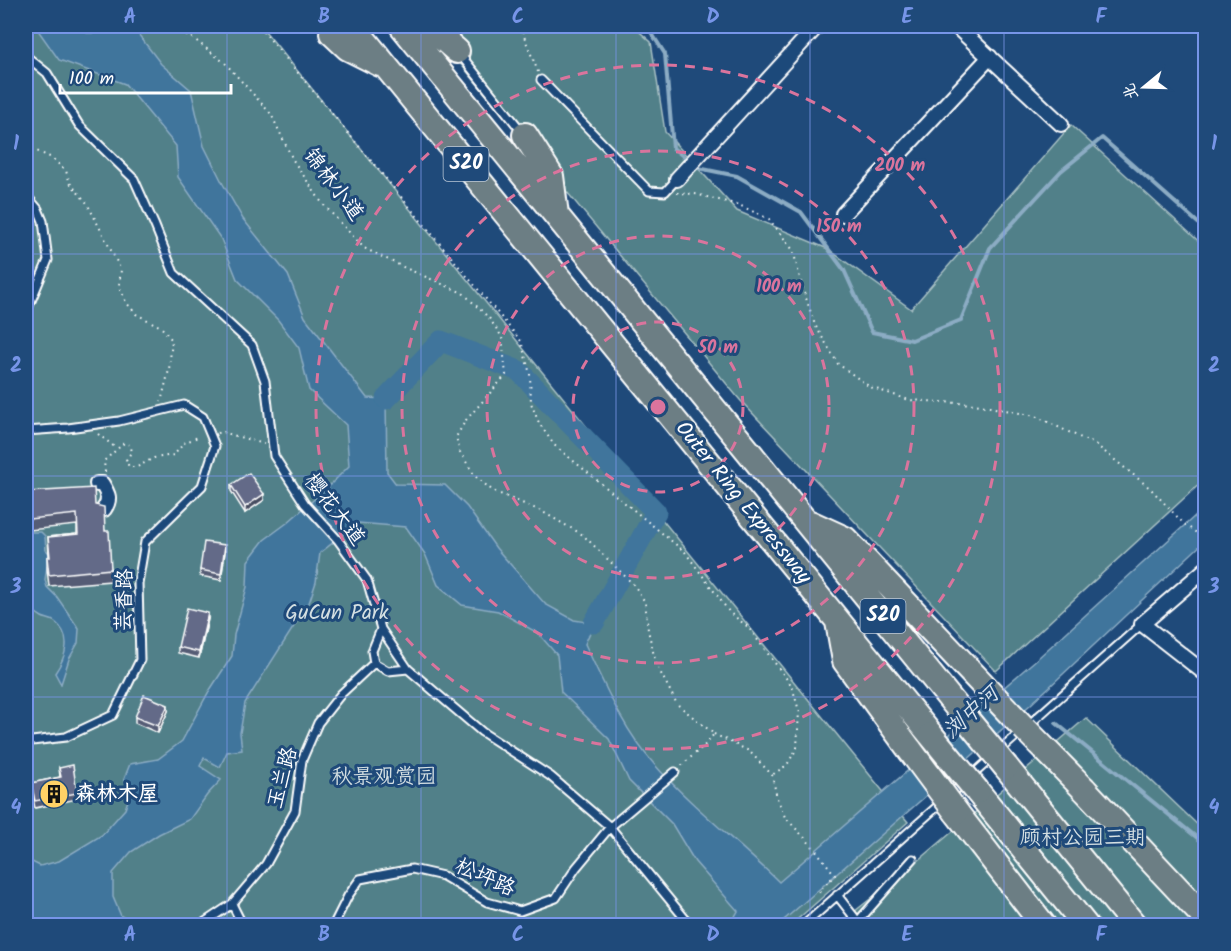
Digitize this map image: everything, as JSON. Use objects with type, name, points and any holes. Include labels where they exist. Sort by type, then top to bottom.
[{"type":"highway","name":"Outer Ring Expressway","points":[[402,26],[1135,926]]},
{"type":"highway","points":[[428,26],[457,51]]},
{"type":"highway","name":"Outer Ring Expressway","points":[[337,29],[388,68],[1086,926]]},
{"type":"highway","points":[[525,135],[551,176],[556,215]]},
{"type":"highway","points":[[805,521],[845,539],[1206,919]]},
{"type":"highway","points":[[838,620],[845,662],[1044,926]]},
{"type":"street","points":[[677,179],[817,26]]},
{"type":"street","points":[[956,26],[1061,124]]},
{"type":"street","points":[[843,214],[990,57]]},
{"type":"street","points":[[99,484],[109,495],[109,503],[104,509]]},
{"type":"street","points":[[1206,569],[1142,624],[1206,674]]},
{"type":"lane","points":[[457,51],[525,135]]},
{"type":"lane","name":"樱花大道","points":[[26,56],[47,73],[79,125],[134,179],[156,226],[174,273],[252,345],[265,381],[274,456],[305,504],[338,540],[367,580],[381,629]]},
{"type":"lane","points":[[541,80],[649,191],[665,192],[677,179]]},
{"type":"lane","points":[[26,195],[38,209],[43,221],[48,260],[26,313]]},
{"type":"lane","points":[[26,431],[119,421],[184,405],[203,417],[211,436]]},
{"type":"lane","name":"芸香路","points":[[26,739],[32,741],[66,737],[113,715],[140,660],[138,583],[145,542],[202,486],[215,446],[211,436]]},
{"type":"lane","points":[[803,926],[1142,624]]},
{"type":"lane","points":[[381,629],[372,651],[375,663],[388,671],[408,669]]},
{"type":"lane","points":[[381,629],[408,669],[482,732],[550,776],[610,827],[691,926]]},
{"type":"lane","name":"玉兰路","points":[[199,926],[232,904],[266,864],[295,811],[302,760],[318,723],[341,694],[375,663]]},
{"type":"lane","name":"松坪路","points":[[333,926],[348,896],[360,879],[412,869],[443,876],[487,902],[520,911],[556,898],[576,868],[610,827],[675,772]]},
{"type":"lane","points":[[837,895],[856,924],[913,859]]},
{"type":"lane","points":[[232,904],[243,926]]},
{"type":"path","name":"锦林小道","points":[[164,26],[194,39],[225,63],[271,114],[293,160],[322,203],[364,248],[463,293],[489,318],[502,337],[506,375],[466,420],[456,437],[460,452],[475,476],[493,491],[541,511],[583,535],[634,585],[645,602],[648,630],[656,664],[677,704],[714,734]]},
{"type":"path","points":[[259,26],[521,341],[530,374],[531,403],[538,423],[554,445],[685,552],[730,614],[748,627],[792,686],[799,711],[797,748],[787,765],[772,775]]},
{"type":"path","points":[[520,26],[541,80]]},
{"type":"path","points":[[32,149],[52,158],[66,171],[70,183],[87,203],[121,270],[119,285],[126,302],[136,314],[161,327],[172,340],[169,370],[161,401],[163,410]]},
{"type":"path","points":[[665,192],[695,194],[739,205],[769,219],[793,250],[815,325],[838,364],[870,387],[909,400],[975,404],[1035,417],[1096,446],[1151,489],[1183,524],[1206,540]]},
{"type":"path","points":[[93,424],[99,436],[116,448]]},
{"type":"path","points":[[99,484],[105,471],[104,461],[124,443],[130,445],[132,451],[126,460],[129,467],[137,467],[154,458],[174,455],[184,443],[197,436],[211,436],[222,432],[272,446]]},
{"type":"path","points":[[675,772],[714,734],[749,751],[772,775],[777,798],[785,817],[815,849],[835,876],[819,891],[828,903]]},
{"type":"green space","name":"GuCun Park","points":[[26,26],[261,26],[908,822],[791,925],[26,925]]},
{"type":"green space","points":[[429,26],[633,26],[651,42],[665,132],[737,211],[828,249],[911,309],[1071,125],[1205,247],[1205,479],[996,671],[740,400]]},
{"type":"green space","name":"顾村公园三期","points":[[1086,718],[1205,832],[1205,925],[836,926],[911,867]]},
{"type":"water","points":[[35,26],[80,26],[87,33],[113,33],[117,26],[132,26],[161,64],[191,90],[204,146],[243,219],[288,275],[305,317],[367,398],[386,399],[387,472],[396,484],[445,485],[467,507],[496,548],[545,604],[574,620],[594,623],[585,644],[615,707],[643,751],[684,795],[779,882],[1038,658],[1205,507],[1205,541],[1030,705],[777,926],[730,925],[738,911],[695,862],[672,824],[629,781],[609,739],[561,692],[557,655],[538,633],[498,611],[462,605],[438,585],[425,554],[406,527],[358,523],[320,553],[316,582],[309,603],[245,703],[240,733],[242,750],[227,752],[220,767],[204,758],[200,766],[221,780],[190,819],[159,834],[131,852],[113,873],[113,897],[121,916],[140,925],[61,926],[52,922],[42,925],[26,921],[26,859],[40,866],[59,861],[102,835],[125,809],[132,789],[124,779],[130,764],[158,759],[182,741],[208,693],[232,656],[234,635],[247,587],[248,561],[264,540],[287,523],[349,466],[346,425],[309,390],[299,348],[278,320],[237,279],[221,239],[178,177],[176,146],[125,84],[59,60]]},
{"type":"water","points":[[26,522],[28,532],[41,532],[45,536],[46,550],[55,566],[47,567],[45,580],[47,587],[57,597],[79,629],[78,643],[69,659],[61,684],[55,673],[65,654],[64,634],[55,622],[37,613],[26,599]]},
{"type":"building","points":[[249,473],[264,494],[245,507],[231,485]]},
{"type":"building","points":[[94,488],[95,505],[104,507],[105,531],[109,531],[111,569],[49,575],[48,537],[78,534],[77,514],[29,519],[27,492]]},
{"type":"building","points":[[204,542],[225,545],[221,574],[200,570]]},
{"type":"building","points":[[187,608],[208,613],[199,652],[178,647]]},
{"type":"building","name":"森林木屋","points":[[144,695],[168,705],[158,726],[135,717]]},
{"type":"building","name":"森林木屋","points":[[73,765],[77,793],[35,801],[31,783],[61,777],[59,768]]},
{"type":"waterway","points":[[647,26],[665,54],[673,148],[689,161]]},
{"type":"waterway","points":[[695,166],[737,176],[801,212],[844,270],[872,332],[912,340],[961,320],[990,248],[1061,171],[1102,138],[1206,230]]},
{"type":"waterway","points":[[386,399],[441,341],[519,371],[656,512],[594,623]]},
{"type":"waterway","points":[[1056,723],[1206,845]]},
{"type":"place","name":"森林木屋","points":[[54,794]]},
{"type":"water label","name":"浏中河","points":[[972,713]]},
{"type":"park label","name":"秋景观赏园","points":[[384,777]]}]
